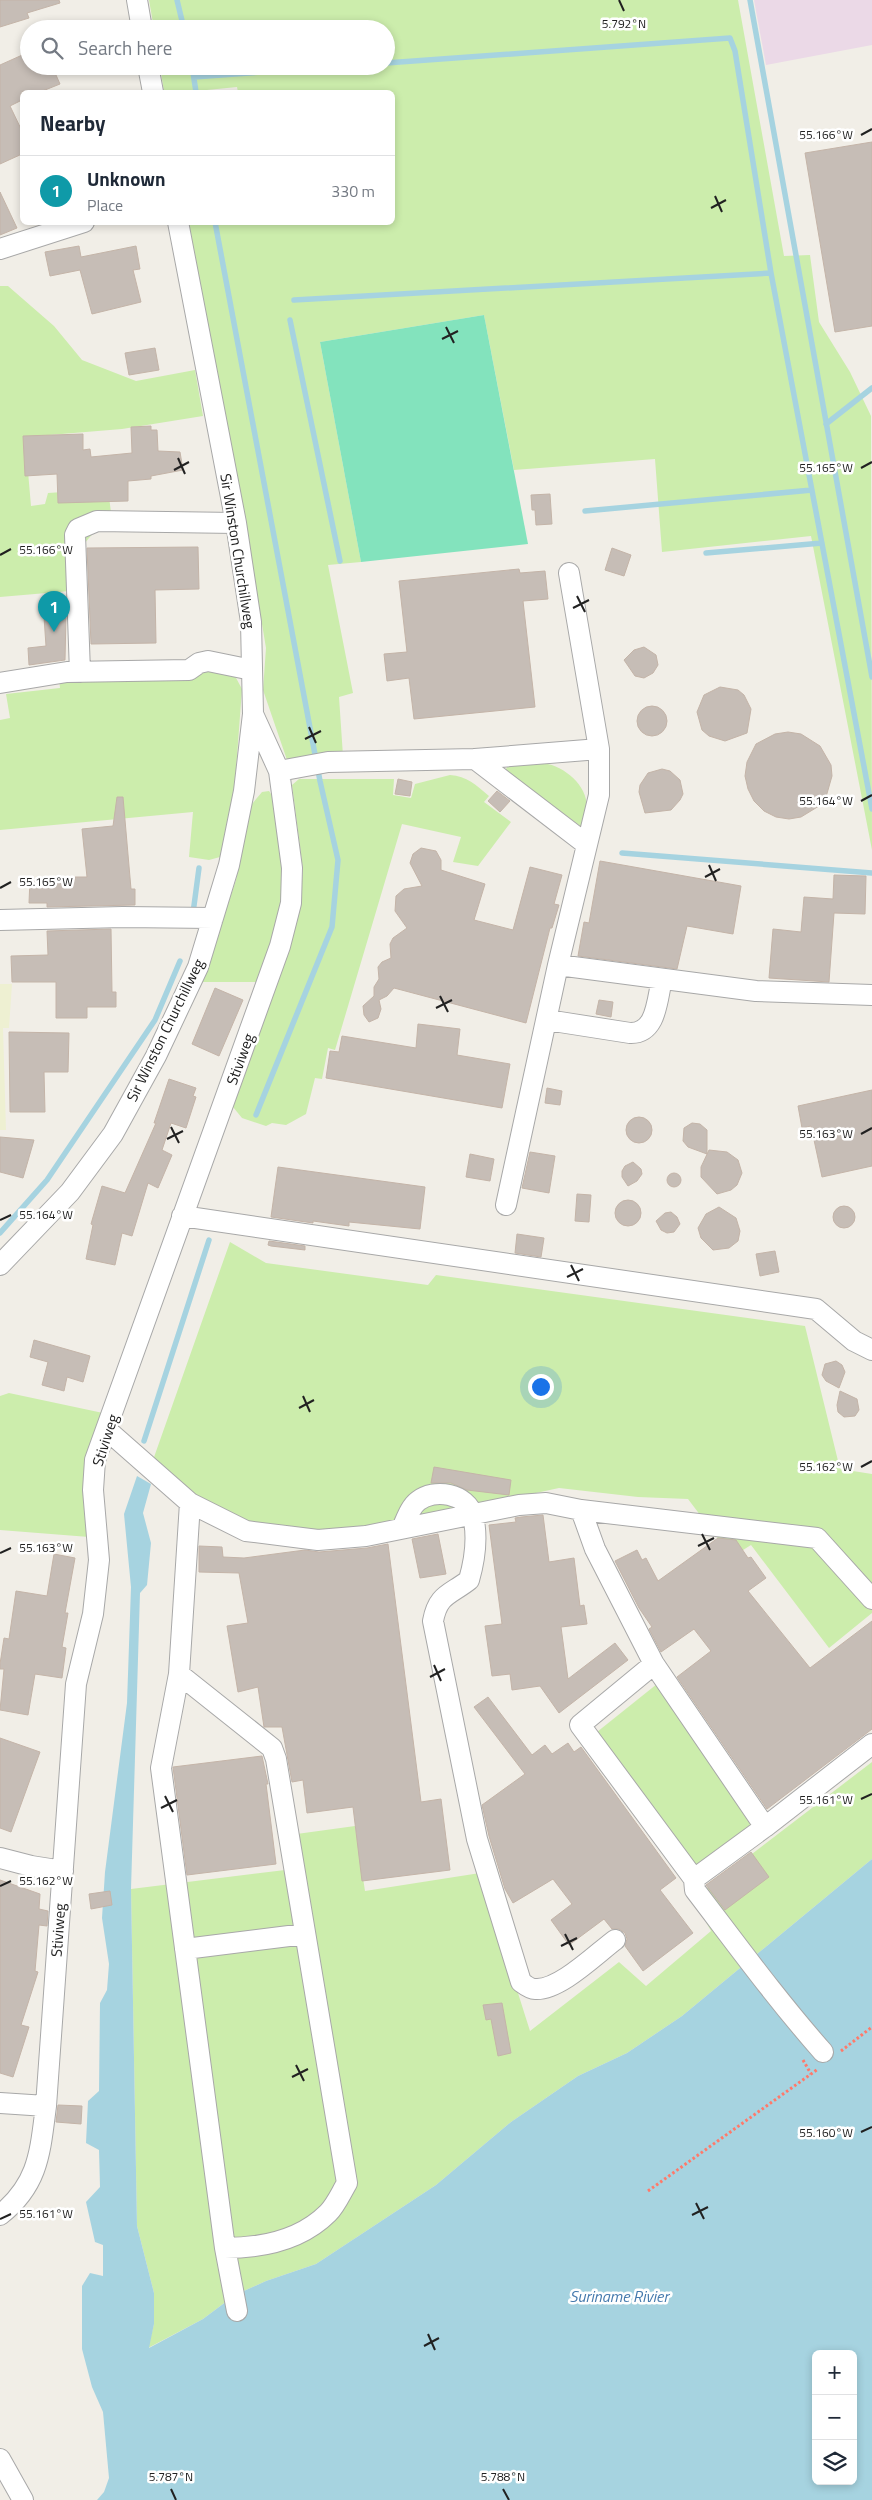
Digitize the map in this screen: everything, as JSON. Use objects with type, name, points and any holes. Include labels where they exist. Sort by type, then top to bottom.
[{"type":"street","points":[[137,0],[140,20]]},
{"type":"street","points":[[150,75],[153,90]]},
{"type":"street","points":[[0,249],[75,225]]},
{"type":"street","name":"Sir Winston Churchillweg","points":[[0,1265],[70,1192],[113,1134],[156,1056],[198,967],[229,865],[244,791],[253,714],[251,622],[236,523],[179,225]]},
{"type":"street","points":[[80,672],[75,535],[78,529],[97,521],[236,523]]},
{"type":"street","points":[[506,1204],[558,965],[599,795],[599,749],[569,573]]},
{"type":"street","points":[[0,683],[80,672],[189,670],[199,663],[208,661],[252,670]]},
{"type":"street","name":"Stiviweg","points":[[0,2215],[20,2197],[38,2163],[46,2106],[76,1684],[93,1614],[99,1560],[93,1490],[95,1460],[280,946],[291,903],[292,868],[279,771],[253,714]]},
{"type":"street","points":[[279,771],[328,762],[476,759],[599,749]]},
{"type":"street","points":[[476,759],[586,844]]},
{"type":"street","points":[[0,920],[124,917],[213,918]]},
{"type":"street","points":[[558,965],[756,991],[872,995]]},
{"type":"street","points":[[547,1020],[630,1033],[643,1031],[652,1020],[662,979]]},
{"type":"street","points":[[182,1216],[816,1310],[854,1341],[872,1350]]},
{"type":"street","points":[[107,1430],[190,1503],[246,1531],[318,1540],[366,1536],[472,1514],[546,1503],[581,1510],[817,1538],[872,1599]]},
{"type":"street","points":[[190,1503],[179,1674],[161,1768],[225,2248],[237,2310]]},
{"type":"street","points":[[581,1510],[595,1549],[654,1664],[765,1827]]},
{"type":"street","points":[[472,1514],[476,1540],[469,1580],[443,1597],[436,1606],[434,1621],[477,1839],[515,1969],[521,1982],[533,1989],[545,1988],[565,1978],[615,1940]]},
{"type":"street","points":[[654,1664],[580,1725],[694,1879],[695,1890],[736,1947],[825,2059]]},
{"type":"street","points":[[179,1674],[272,1748],[276,1759],[347,2183],[329,2212],[305,2230],[272,2244],[246,2248],[225,2248]]},
{"type":"street","points":[[694,1879],[872,1744]]},
{"type":"street","points":[[0,1858],[31,1866],[63,1871]]},
{"type":"street","points":[[185,1949],[305,1934]]},
{"type":"street","points":[[0,2103],[46,2106]]},
{"type":"street","points":[[0,2459],[23,2500]]},
{"type":"path","points":[[648,2191],[825,2059],[872,2027]]},
{"type":"shaded area","points":[[754,0],[872,0],[872,45],[766,65]]},
{"type":"green space","points":[[149,0],[738,0],[784,256],[810,255],[819,322],[850,372],[871,416],[872,850],[811,536],[662,552],[655,459],[514,470],[484,315],[320,342],[361,562],[328,565],[353,693],[339,697],[343,756],[287,760],[263,690],[266,648],[188,225],[395,225],[395,90],[238,90],[237,87],[207,90],[164,90],[161,75],[395,75],[395,20],[152,20]]},
{"type":"green space","points":[[0,286],[8,286],[54,326],[82,360],[136,381],[195,370],[203,416],[122,429],[25,437],[31,506],[45,504],[48,493],[108,489],[112,520],[92,535],[81,550],[70,591],[0,597]]},
{"type":"green space","points":[[484,315],[528,544],[361,562],[320,342]]},
{"type":"green space","points":[[209,668],[235,676],[242,689],[235,783],[220,857],[209,860],[189,857],[193,812],[0,830],[0,720],[10,718],[6,694],[60,688],[59,678]]},
{"type":"green space","points":[[544,763],[560,768],[567,773],[584,792],[587,809],[583,828],[505,770],[509,765]]},
{"type":"green space","points":[[450,775],[466,779],[475,785],[489,796],[484,802],[511,822],[478,866],[453,862],[461,837],[402,824],[335,1050],[328,1048],[322,1079],[315,1078],[306,1114],[286,1125],[272,1123],[266,1126],[242,1118],[233,1107],[300,898],[303,870],[292,785],[299,779],[394,779],[393,795],[411,798],[415,784]]},
{"type":"green space","points":[[269,791],[275,800],[285,875],[279,920],[259,982],[202,982],[236,880],[252,804],[262,792]]},
{"type":"green space","points":[[0,984],[12,984],[9,1028],[3,1028],[6,1130],[0,1130]]},
{"type":"green space","points":[[230,1242],[266,1263],[428,1285],[436,1275],[805,1326],[840,1469],[872,1474],[872,1613],[829,1648],[751,1545],[732,1557],[688,1499],[638,1497],[559,1488],[406,1521],[314,1535],[232,1519],[204,1501],[153,1460]]},
{"type":"green space","points":[[9,1393],[103,1413],[84,1477],[89,1537],[0,1530],[0,1396]]},
{"type":"green space","points":[[657,1684],[755,1824],[690,1870],[592,1736]]},
{"type":"green space","points":[[872,1762],[872,1859],[682,2016],[627,2053],[578,2076],[511,2122],[436,2185],[316,2264],[266,2281],[235,2295],[203,2319],[148,2348],[154,2324],[154,2293],[137,2226],[131,1889],[285,1870],[282,1836],[355,1826],[365,1891],[480,1873],[530,2031],[619,1962],[646,1986],[711,1931],[693,1899]]},
{"type":"water","name":"Suriname Rivier","points":[[137,1476],[151,1484],[143,1513],[151,1543],[147,1585],[140,1593],[131,1889],[137,2226],[154,2293],[154,2324],[149,2348],[203,2319],[235,2295],[266,2281],[316,2264],[436,2185],[511,2122],[578,2076],[627,2053],[682,2016],[872,1859],[872,2500],[97,2500],[104,2492],[109,2478],[103,2412],[92,2387],[82,2349],[82,2286],[90,2273],[103,2276],[103,2245],[95,2242],[86,2202],[100,2187],[99,2150],[86,2143],[88,2101],[99,2091],[100,2003],[107,1990],[109,1964],[102,1918],[105,1872],[127,1703],[131,1587],[124,1514]]},
{"type":"building","points":[[0,0],[59,0],[60,3],[27,13],[29,18],[0,27]]},
{"type":"building","points":[[20,56],[20,75],[56,75],[60,84],[45,90],[20,90],[20,101],[10,106],[20,127],[20,155],[0,164],[0,65]]},
{"type":"building","points":[[872,142],[872,326],[835,332],[805,153]]},
{"type":"building","points":[[0,192],[17,228],[0,235]]},
{"type":"building","points":[[79,246],[81,257],[136,246],[140,269],[133,270],[141,302],[92,314],[80,270],[50,276],[45,252]]},
{"type":"building","points":[[155,348],[159,370],[129,375],[125,353]]},
{"type":"building","points":[[151,426],[151,430],[157,430],[158,451],[180,452],[183,470],[151,476],[151,479],[128,481],[128,501],[58,503],[57,474],[25,476],[23,436],[83,434],[83,450],[90,449],[91,457],[132,453],[131,427]]},
{"type":"building","points":[[550,494],[552,524],[536,525],[531,495]]},
{"type":"building","points":[[198,547],[199,589],[155,590],[156,643],[91,644],[87,548]]},
{"type":"building","points":[[612,548],[631,555],[624,576],[605,570]]},
{"type":"building","points":[[519,569],[520,573],[545,571],[548,599],[523,601],[535,707],[414,719],[409,678],[387,681],[384,654],[407,652],[399,581]]},
{"type":"building","points":[[66,616],[65,660],[29,665],[28,648],[46,646],[44,617]]},
{"type":"building","points":[[644,647],[656,655],[658,665],[653,673],[644,678],[635,676],[624,660],[634,650]]},
{"type":"building","points":[[720,687],[738,690],[744,695],[751,709],[747,733],[725,741],[709,736],[702,730],[697,712],[704,695]]},
{"type":"building","points":[[652,706],[663,710],[667,721],[663,732],[652,736],[641,732],[637,721],[641,710]]},
{"type":"building","points":[[788,732],[801,734],[820,746],[831,765],[832,776],[826,797],[819,806],[801,817],[789,819],[776,817],[764,811],[754,801],[748,789],[745,776],[747,762],[756,744],[775,734]]},
{"type":"building","points":[[662,769],[670,771],[680,780],[683,794],[671,810],[645,813],[639,792],[640,785],[648,773]]},
{"type":"building","points":[[398,779],[412,782],[410,796],[395,794]]},
{"type":"building","points":[[497,791],[510,801],[500,812],[488,801]]},
{"type":"building","points":[[117,797],[123,797],[131,889],[135,889],[135,905],[47,907],[47,903],[29,903],[30,879],[75,880],[75,877],[87,877],[82,829],[113,826]]},
{"type":"building","points":[[421,848],[436,851],[441,860],[441,870],[485,884],[474,920],[513,930],[530,867],[562,875],[554,904],[559,905],[552,928],[550,928],[526,1023],[394,988],[387,996],[379,1000],[381,1009],[378,1018],[369,1022],[364,1015],[363,1006],[374,996],[374,987],[379,979],[378,967],[382,962],[391,958],[390,944],[393,938],[407,928],[395,911],[396,896],[404,889],[422,886],[410,863],[413,854]]},
{"type":"building","points":[[600,861],[741,886],[733,934],[687,926],[677,969],[578,956],[584,922],[589,923]]},
{"type":"building","points":[[834,875],[866,876],[865,914],[834,913],[829,982],[769,978],[773,929],[801,932],[804,897],[833,899]]},
{"type":"building","points":[[111,929],[112,992],[116,992],[116,1007],[87,1007],[87,1018],[56,1018],[56,982],[12,982],[11,956],[48,955],[47,931]]},
{"type":"building","points":[[215,988],[243,1000],[219,1056],[192,1044]]},
{"type":"building","points":[[599,1000],[613,1002],[611,1017],[596,1014]]},
{"type":"building","points":[[418,1024],[460,1029],[457,1055],[510,1064],[502,1108],[326,1078],[330,1051],[339,1052],[342,1036],[416,1048]]},
{"type":"building","points":[[9,1032],[69,1033],[68,1072],[44,1072],[45,1112],[10,1112]]},
{"type":"building","points":[[169,1079],[196,1088],[193,1096],[196,1097],[186,1128],[171,1123],[162,1150],[172,1155],[158,1188],[148,1183],[132,1236],[122,1233],[115,1265],[86,1259],[93,1225],[91,1224],[102,1186],[125,1193],[156,1123],[154,1123]]},
{"type":"building","points":[[547,1088],[562,1091],[560,1105],[545,1103]]},
{"type":"building","points":[[872,1090],[872,1166],[822,1177],[811,1126],[802,1128],[798,1106]]},
{"type":"building","points":[[639,1117],[648,1121],[652,1130],[648,1139],[639,1143],[630,1139],[626,1130],[630,1121]]},
{"type":"building","points":[[692,1123],[700,1124],[707,1130],[707,1154],[688,1147],[683,1141],[684,1128]]},
{"type":"building","points":[[0,1137],[34,1140],[23,1178],[0,1172]]},
{"type":"building","points":[[709,1150],[727,1152],[738,1160],[742,1173],[737,1185],[731,1190],[717,1194],[701,1177],[701,1167]]},
{"type":"building","points":[[530,1152],[555,1156],[549,1193],[522,1188]]},
{"type":"building","points":[[470,1154],[494,1159],[490,1181],[466,1177]]},
{"type":"building","points":[[633,1162],[641,1169],[642,1174],[637,1181],[628,1186],[622,1177],[622,1171],[625,1166]]},
{"type":"building","points":[[278,1167],[425,1187],[420,1229],[349,1222],[349,1226],[271,1217]]},
{"type":"building","points":[[671,1173],[677,1173],[681,1180],[677,1187],[671,1187],[667,1183],[667,1177]]},
{"type":"building","points":[[577,1194],[591,1195],[589,1222],[575,1221]]},
{"type":"building","points":[[628,1200],[637,1204],[641,1213],[637,1222],[628,1226],[619,1222],[615,1213],[619,1204]]},
{"type":"building","points":[[844,1206],[852,1209],[855,1217],[852,1225],[844,1228],[836,1225],[833,1217],[836,1209]]},
{"type":"building","points":[[719,1207],[736,1218],[740,1231],[738,1241],[729,1248],[713,1250],[701,1238],[698,1228],[706,1214]]},
{"type":"building","points":[[671,1212],[677,1217],[680,1224],[674,1232],[667,1233],[661,1230],[656,1221],[665,1213]]},
{"type":"building","points":[[517,1234],[544,1238],[541,1257],[515,1253]]},
{"type":"building","points":[[269,1241],[305,1246],[305,1250],[271,1246],[268,1245]]},
{"type":"building","points":[[775,1251],[779,1272],[760,1276],[756,1254]]},
{"type":"building","points":[[34,1340],[90,1356],[83,1382],[67,1377],[64,1391],[42,1385],[48,1362],[30,1357]]},
{"type":"building","points":[[836,1361],[842,1365],[845,1372],[839,1388],[826,1381],[822,1375],[825,1364]]},
{"type":"building","points":[[840,1391],[857,1399],[859,1410],[855,1416],[844,1417],[838,1412],[837,1405]]},
{"type":"building","points":[[434,1467],[511,1480],[509,1495],[467,1490],[451,1483],[431,1483]]},
{"type":"building","points":[[543,1515],[549,1562],[574,1558],[580,1606],[584,1605],[587,1624],[561,1627],[568,1679],[615,1643],[628,1660],[559,1713],[540,1686],[512,1690],[510,1674],[492,1676],[485,1626],[502,1624],[489,1525],[516,1522],[515,1518]]},
{"type":"building","points":[[438,1534],[446,1574],[420,1578],[412,1539]]},
{"type":"building","points":[[718,1538],[736,1540],[748,1558],[751,1557],[766,1578],[748,1591],[810,1668],[872,1621],[872,1729],[767,1809],[677,1677],[711,1651],[694,1629],[661,1652],[649,1629],[652,1627],[639,1608],[615,1561],[637,1550],[642,1560],[646,1558],[658,1581]]},
{"type":"building","points":[[388,1544],[421,1802],[441,1799],[450,1870],[362,1881],[353,1807],[307,1813],[303,1780],[292,1782],[282,1727],[264,1727],[258,1687],[238,1692],[227,1626],[248,1623],[239,1573],[199,1572],[199,1546],[222,1547],[223,1557],[244,1558],[305,1550],[319,1552],[367,1548]]},
{"type":"building","points":[[54,1554],[75,1558],[65,1613],[68,1613],[62,1647],[66,1648],[62,1678],[35,1674],[28,1715],[0,1710],[4,1669],[0,1669],[0,1664],[4,1638],[9,1639],[16,1591],[47,1596]]},
{"type":"building","points":[[488,1697],[532,1755],[545,1745],[552,1754],[568,1743],[574,1752],[581,1747],[676,1878],[660,1890],[693,1933],[643,1971],[625,1946],[627,1939],[625,1933],[619,1929],[612,1929],[604,1919],[569,1945],[551,1920],[572,1904],[553,1879],[513,1903],[505,1889],[482,1805],[525,1774],[474,1707]]},
{"type":"building","points":[[0,1738],[40,1752],[11,1832],[0,1828]]},
{"type":"building","points":[[262,1756],[268,1784],[266,1784],[276,1864],[187,1875],[173,1767]]},
{"type":"building","points":[[751,1852],[769,1877],[725,1910],[706,1885]]},
{"type":"building","points":[[0,1880],[40,1894],[39,1909],[48,1911],[47,1926],[39,1925],[35,1971],[38,1972],[21,2025],[29,2027],[13,2077],[0,2073]]},
{"type":"building","points":[[110,1891],[112,1905],[91,1909],[89,1894]]},
{"type":"building","points":[[502,2003],[511,2053],[498,2056],[491,2019],[486,2020],[483,2005]]},
{"type":"building","points":[[58,2105],[82,2106],[81,2124],[56,2122]]},
{"type":"waterway","points":[[177,0],[182,20]]},
{"type":"waterway","points":[[750,0],[872,677]]},
{"type":"waterway","points":[[294,300],[771,273],[735,51],[730,38],[395,62]]},
{"type":"waterway","points":[[193,75],[196,90]]},
{"type":"waterway","points":[[194,77],[221,75]]},
{"type":"waterway","points":[[216,225],[320,781],[338,860],[332,927],[256,1115]]},
{"type":"waterway","points":[[771,273],[872,809]]},
{"type":"waterway","points":[[290,320],[340,561]]},
{"type":"waterway","points":[[826,424],[872,388]]},
{"type":"waterway","points":[[585,511],[812,490]]},
{"type":"waterway","points":[[706,553],[822,543]]},
{"type":"waterway","points":[[622,853],[872,873]]},
{"type":"waterway","points":[[193,913],[199,868]]},
{"type":"waterway","points":[[0,1233],[47,1180],[155,1020],[180,961]]},
{"type":"waterway","points":[[144,1441],[209,1240]]},
{"type":"place","name":"Unknown","points":[[54,632]]}]
